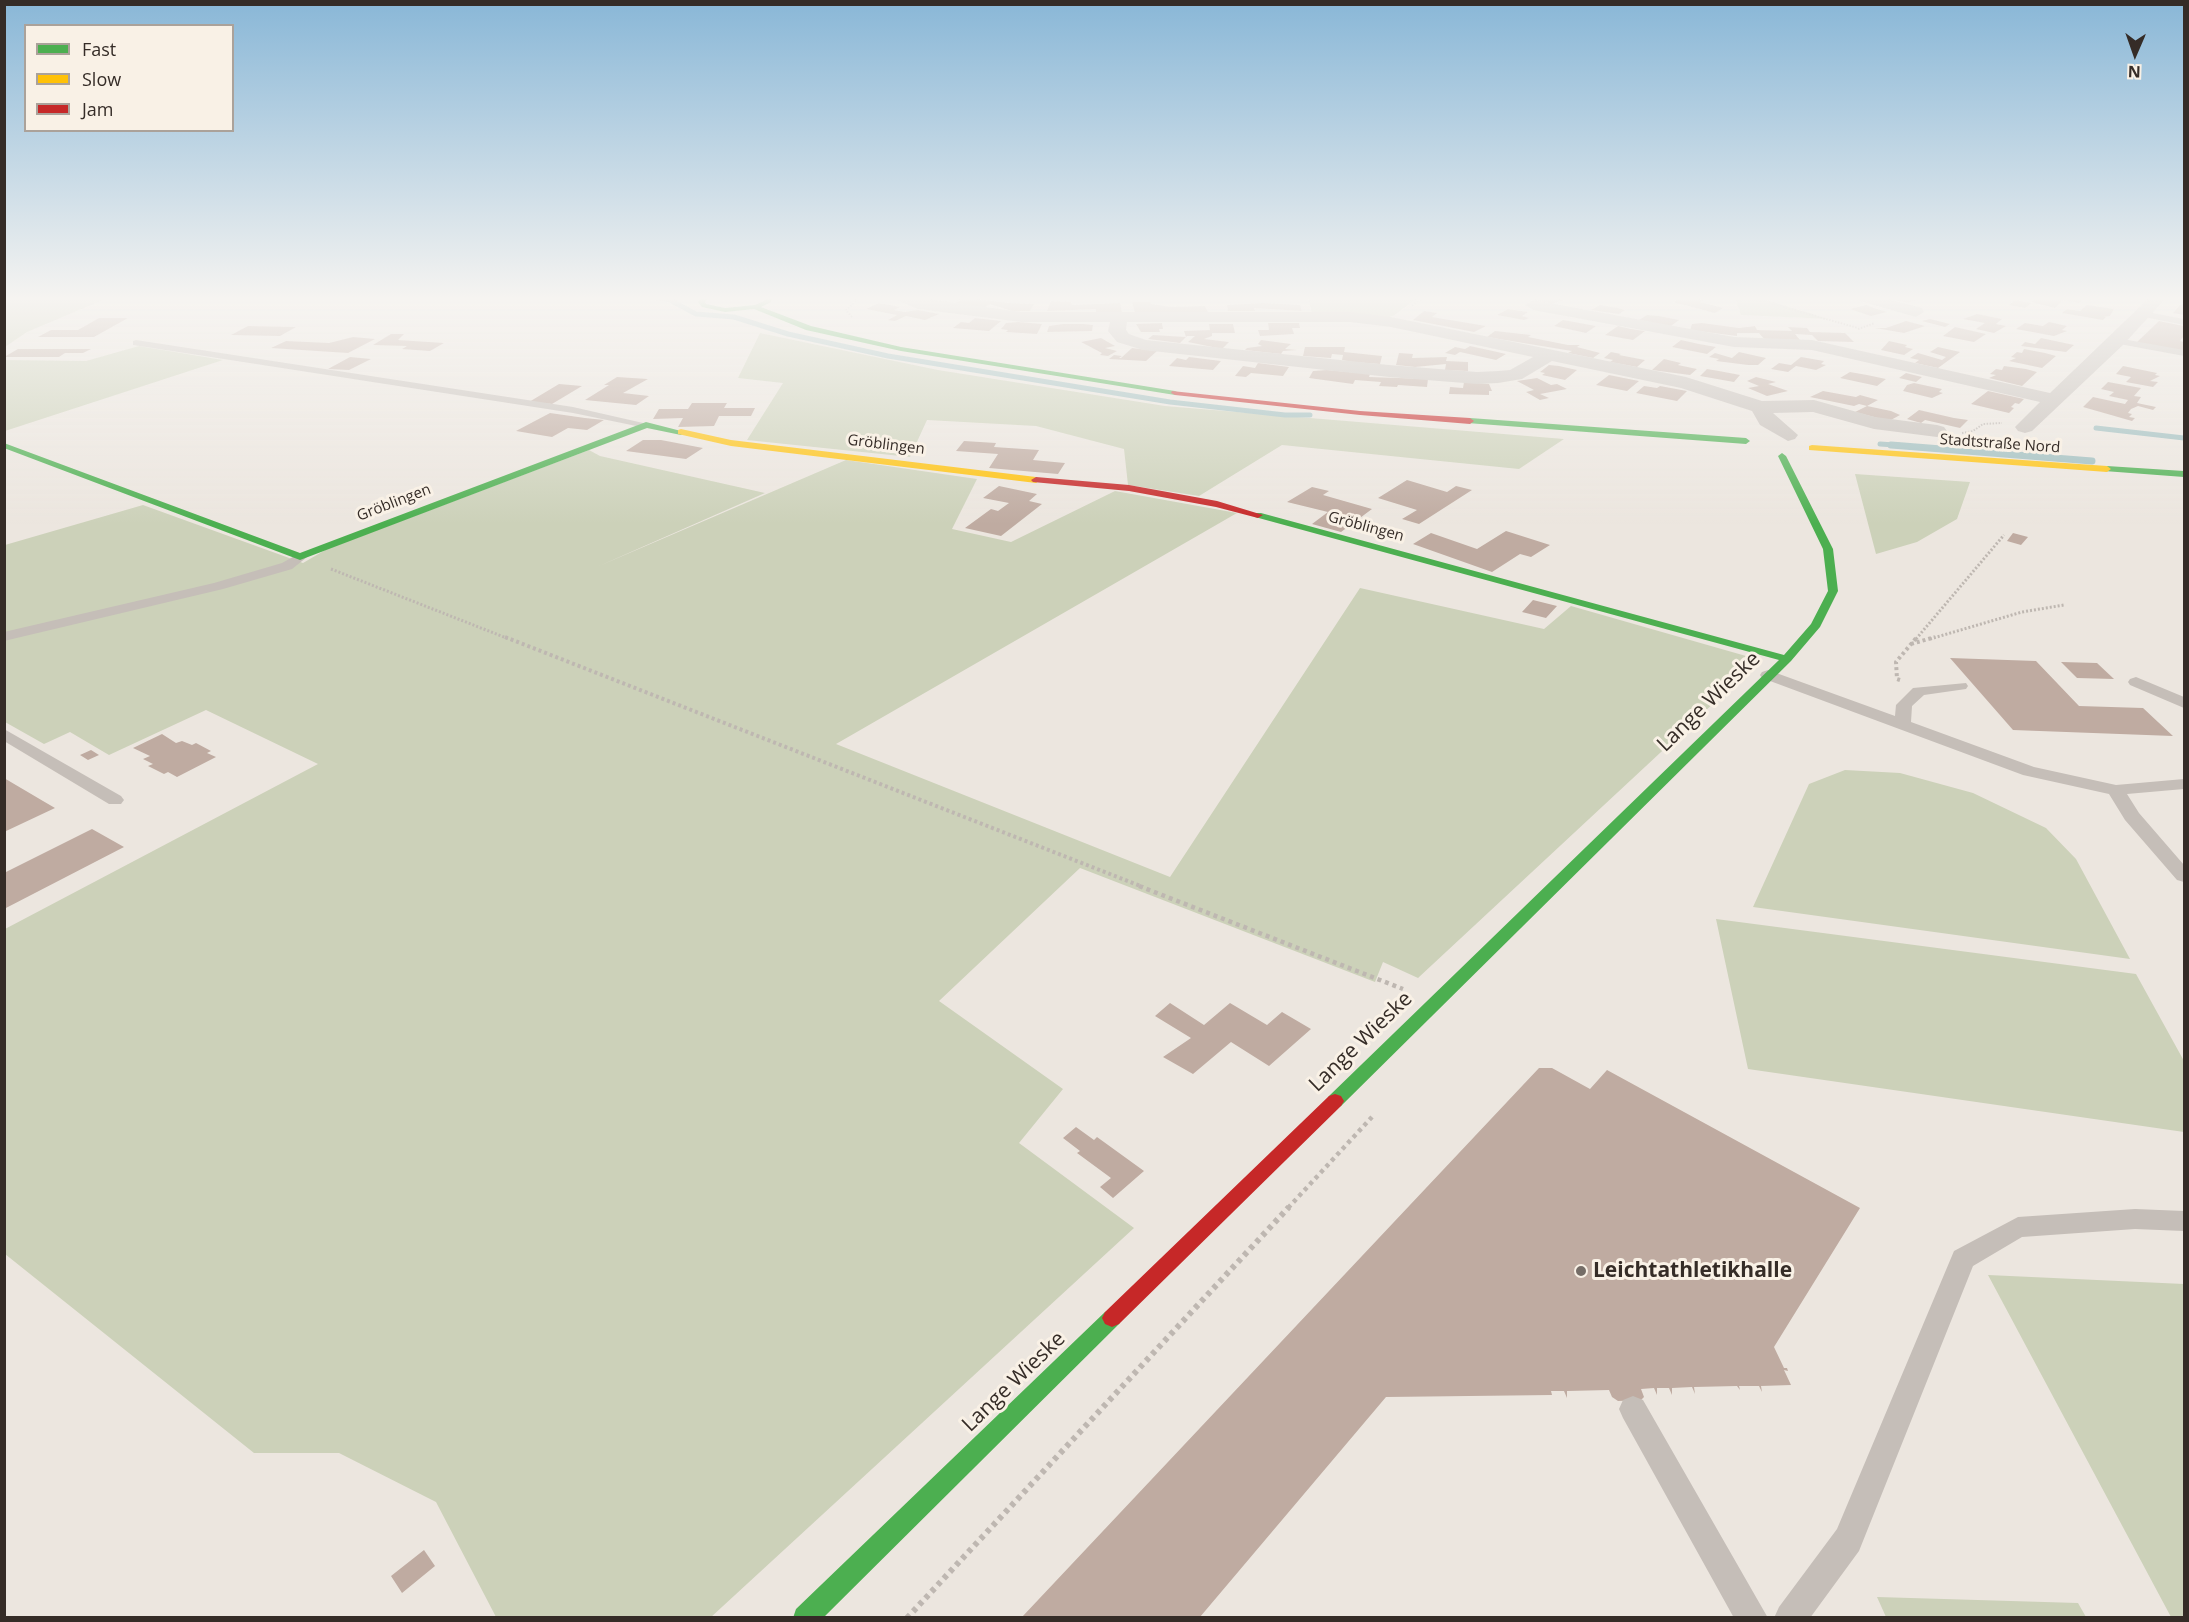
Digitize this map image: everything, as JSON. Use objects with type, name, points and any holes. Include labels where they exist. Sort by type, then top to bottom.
[{"type":"street","points":[[1042,373],[1176,393],[1407,417],[1762,437],[1788,435],[1808,443],[1812,448],[1809,453],[1762,437],[1728,394],[1633,373]]},
{"type":"street","points":[[1410,373],[1477,378],[1515,375],[1519,373]]},
{"type":"street","points":[[1931,373],[2052,399]]},
{"type":"street","points":[[2025,428],[2052,399],[2081,373]]},
{"type":"street","points":[[1762,437],[1814,406],[1874,423],[1937,431]]},
{"type":"street","name":"Gröblingen","points":[[300,557],[646,425],[731,444],[1023,479],[1129,488],[1217,504],[1787,659]]},
{"type":"street","name":"Lange Wieske","points":[[805,1617],[1768,675],[1787,659],[1816,625],[1833,591],[1828,549],[1762,437]]},
{"type":"street","points":[[4,445],[300,557]]},
{"type":"street","name":"Stadtstraße Nord","points":[[1812,448],[2184,474]]},
{"type":"lane","points":[[330,373],[573,410],[646,425]]},
{"type":"lane","points":[[4,637],[218,586],[287,566],[300,557]]},
{"type":"lane","points":[[1768,675],[2029,771],[2116,790],[2184,784]]},
{"type":"lane","points":[[2136,682],[2184,703]]},
{"type":"lane","points":[[1903,724],[1904,705],[1919,692],[1960,686]]},
{"type":"lane","points":[[4,734],[115,800]]},
{"type":"lane","points":[[2116,790],[2131,816],[2184,876]]},
{"type":"lane","points":[[1790,1617],[1848,1540],[1963,1259],[2018,1227],[2135,1219],[2184,1221]]},
{"type":"lane","points":[[1633,1409],[1752,1617]]},
{"type":"path","points":[[1937,431],[1964,434],[1973,432],[1983,424],[1995,423],[2025,428]]},
{"type":"path","points":[[1919,692],[1897,679],[1896,662],[2004,536]]},
{"type":"path","points":[[300,557],[1435,1001]]},
{"type":"path","points":[[1910,644],[2022,612],[2064,604]]},
{"type":"green space","points":[[5,373],[184,373],[5,431]]},
{"type":"green space","points":[[741,373],[955,373],[1165,406],[1564,439],[1519,469],[1282,445],[1199,496],[1128,485],[1124,449],[1036,426],[927,420],[910,457],[747,440],[783,383],[738,378]]},
{"type":"green space","points":[[589,450],[600,456],[765,493],[599,566],[846,460],[977,479],[952,529],[1011,542],[1115,491],[1237,513],[836,744],[1170,877],[1360,588],[1544,629],[1571,606],[1760,660],[1418,978],[1383,962],[1375,982],[1080,868],[939,1001],[1063,1089],[1019,1143],[1134,1228],[710,1618],[496,1617],[436,1502],[339,1453],[254,1453],[5,1254],[5,929],[318,764],[206,710],[109,755],[70,732],[44,744],[5,722],[5,545],[143,505],[303,563],[327,549]]},
{"type":"green space","points":[[1855,474],[1970,482],[1957,519],[1917,542],[1876,554]]},
{"type":"green space","points":[[1845,770],[1900,773],[1973,793],[2046,828],[2076,859],[2130,959],[1753,907],[1809,784]]},
{"type":"green space","points":[[1716,919],[2136,974],[2184,1061],[2184,1132],[1748,1069]]},
{"type":"green space","points":[[1988,1275],[2184,1284],[2184,1617],[2171,1617]]},
{"type":"green space","points":[[1877,1597],[2078,1603],[2086,1617],[1886,1617]]},
{"type":"building","points":[[1238,373],[1285,373],[1283,376],[1251,373],[1246,377],[1235,376]]},
{"type":"building","points":[[1312,373],[1356,373],[1370,374],[1369,377],[1428,379],[1427,387],[1398,385],[1397,387],[1379,386],[1381,382],[1355,380],[1353,384],[1309,378]]},
{"type":"building","points":[[1574,373],[1565,380],[1542,375]]},
{"type":"building","points":[[1672,373],[1693,373],[1690,375]]},
{"type":"building","points":[[1703,373],[1740,375],[1734,382],[1700,376]]},
{"type":"building","points":[[1854,373],[1886,379],[1877,386],[1840,378]]},
{"type":"building","points":[[1906,373],[1922,377],[1916,382],[1899,378]]},
{"type":"building","points":[[2036,373],[2022,386],[1989,378],[1996,375],[1990,374]]},
{"type":"building","points":[[2156,373],[2155,375],[2160,376],[2150,381],[2158,382],[2153,387],[2126,382],[2131,377],[2116,374]]},
{"type":"building","points":[[1609,375],[1639,381],[1627,391],[1596,385]]},
{"type":"building","points":[[617,377],[648,379],[623,393],[649,396],[636,405],[585,400],[609,385],[604,385]]},
{"type":"building","points":[[1756,377],[1776,382],[1768,384],[1788,391],[1767,396],[1748,388],[1759,386],[1747,381]]},
{"type":"building","points":[[1537,378],[1567,389],[1540,394],[1549,398],[1540,400],[1526,392],[1534,390],[1517,381]]},
{"type":"building","points":[[1464,382],[1489,384],[1492,391],[1489,391],[1489,395],[1449,394],[1450,387],[1463,388]]},
{"type":"building","points":[[2108,382],[2141,388],[2134,396],[2141,397],[2137,403],[2156,407],[2153,410],[2138,406],[2131,409],[2128,413],[2132,414],[2129,417],[2135,418],[2132,421],[2083,407],[2093,397],[2125,404],[2128,400],[2109,396],[2114,392],[2101,389]]},
{"type":"building","points":[[1914,383],[1942,389],[1939,392],[1943,393],[1932,398],[1903,391],[1907,385]]},
{"type":"building","points":[[559,384],[582,386],[552,404],[529,402]]},
{"type":"building","points":[[1644,386],[1657,388],[1660,386],[1687,391],[1677,401],[1636,393]]},
{"type":"building","points":[[1823,391],[1856,397],[1860,395],[1878,400],[1867,406],[1859,404],[1854,406],[1810,397]]},
{"type":"building","points":[[1988,391],[2024,399],[2019,404],[2015,403],[2009,413],[1971,404]]},
{"type":"building","points":[[692,403],[727,403],[724,408],[755,408],[751,416],[719,416],[714,426],[678,427],[683,418],[653,419],[659,409],[688,409]]},
{"type":"building","points":[[1867,406],[1900,415],[1889,421],[1855,412]]},
{"type":"building","points":[[1919,410],[1968,420],[1960,428],[1925,420],[1921,423],[1907,419]]},
{"type":"building","points":[[550,413],[604,420],[587,430],[568,428],[552,437],[516,431]]},
{"type":"building","points":[[643,440],[661,440],[703,448],[686,459],[626,451]]},
{"type":"building","points":[[964,441],[996,443],[994,447],[1039,450],[1033,460],[1065,463],[1058,474],[989,468],[998,454],[956,451]]},
{"type":"building","points":[[1407,480],[1447,492],[1456,486],[1472,490],[1419,524],[1402,519],[1417,510],[1378,498]]},
{"type":"building","points":[[999,486],[1037,494],[1029,501],[1042,504],[1001,536],[965,528],[991,509],[998,511],[1009,503],[983,498]]},
{"type":"building","points":[[1312,487],[1329,491],[1323,495],[1372,509],[1341,532],[1312,524],[1328,512],[1287,502]]},
{"type":"building","points":[[1506,531],[1550,545],[1531,557],[1520,554],[1492,572],[1413,544],[1431,533],[1477,549]]},
{"type":"building","points":[[2013,533],[2028,537],[2021,545],[2007,541]]},
{"type":"building","points":[[1533,600],[1557,606],[1546,618],[1522,612]]},
{"type":"building","points":[[1950,658],[2036,661],[2079,706],[2143,708],[2173,736],[2013,730]]},
{"type":"building","points":[[2061,662],[2097,663],[2114,679],[2077,678]]},
{"type":"building","points":[[162,734],[176,743],[182,741],[192,745],[196,743],[211,751],[207,753],[216,757],[177,777],[168,772],[164,774],[148,766],[153,764],[143,759],[150,756],[133,748]]},
{"type":"building","points":[[91,750],[99,755],[88,760],[80,755]]},
{"type":"building","points":[[4,778],[43,801],[55,808],[4,832]]},
{"type":"building","points":[[92,829],[124,847],[4,909],[4,873]]},
{"type":"building","points":[[1170,1003],[1204,1025],[1230,1003],[1267,1025],[1282,1012],[1311,1029],[1269,1066],[1231,1042],[1193,1074],[1163,1057],[1191,1038],[1155,1016]]},
{"type":"building","name":"Leichtathletikhalle","points":[[1539,1068],[1552,1068],[1590,1089],[1607,1070],[1860,1208],[1774,1347],[1784,1368],[1787,1368],[1788,1371],[1784,1370],[1791,1385],[1761,1386],[1762,1392],[1759,1386],[1739,1386],[1740,1390],[1737,1386],[1694,1387],[1695,1394],[1692,1387],[1672,1388],[1672,1395],[1669,1388],[1657,1388],[1657,1395],[1654,1388],[1641,1389],[1644,1397],[1641,1400],[1618,1401],[1612,1397],[1609,1390],[1567,1391],[1567,1398],[1564,1391],[1551,1391],[1552,1395],[1386,1397],[1200,1617],[1022,1617]]},
{"type":"building","points":[[1076,1127],[1094,1140],[1097,1137],[1144,1171],[1113,1198],[1100,1187],[1111,1178],[1077,1153],[1080,1151],[1063,1138]]},
{"type":"building","points":[[424,1550],[435,1566],[402,1593],[391,1576]]},
{"type":"waterway","points":[[990,373],[1170,402],[1285,415],[1310,415]]},
{"type":"waterway","points":[[2096,428],[2184,438]]},
{"type":"waterway","points":[[1880,444],[1909,446]]},
{"type":"waterway","points":[[1891,445],[2092,461]]},
{"type":"traffic: fast","points":[[1049,373],[1175,393]]},
{"type":"traffic: fast","points":[[1470,421],[1746,441]]},
{"type":"traffic: fast","points":[[4,445],[300,557],[646,425],[681,432]]},
{"type":"traffic: fast","points":[[1335,1101],[1787,659],[1816,625],[1833,591],[1828,549],[1782,456]]},
{"type":"traffic: fast","points":[[2107,469],[2184,474]]},
{"type":"traffic: fast","points":[[1258,515],[1787,659]]},
{"type":"traffic: fast","points":[[805,1618],[1112,1318]]},
{"type":"traffic: slow","points":[[681,432],[731,443],[1036,480]]},
{"type":"traffic: slow","points":[[1812,448],[2107,469]]},
{"type":"traffic: jam","points":[[1175,393],[1360,413],[1470,421]]},
{"type":"traffic: jam","points":[[1036,480],[1129,488],[1217,504],[1258,515]]},
{"type":"traffic: jam","points":[[1112,1318],[1335,1101]]},
{"type":"place","name":"Leichtathletikhalle","points":[[1581,1271]]}]
